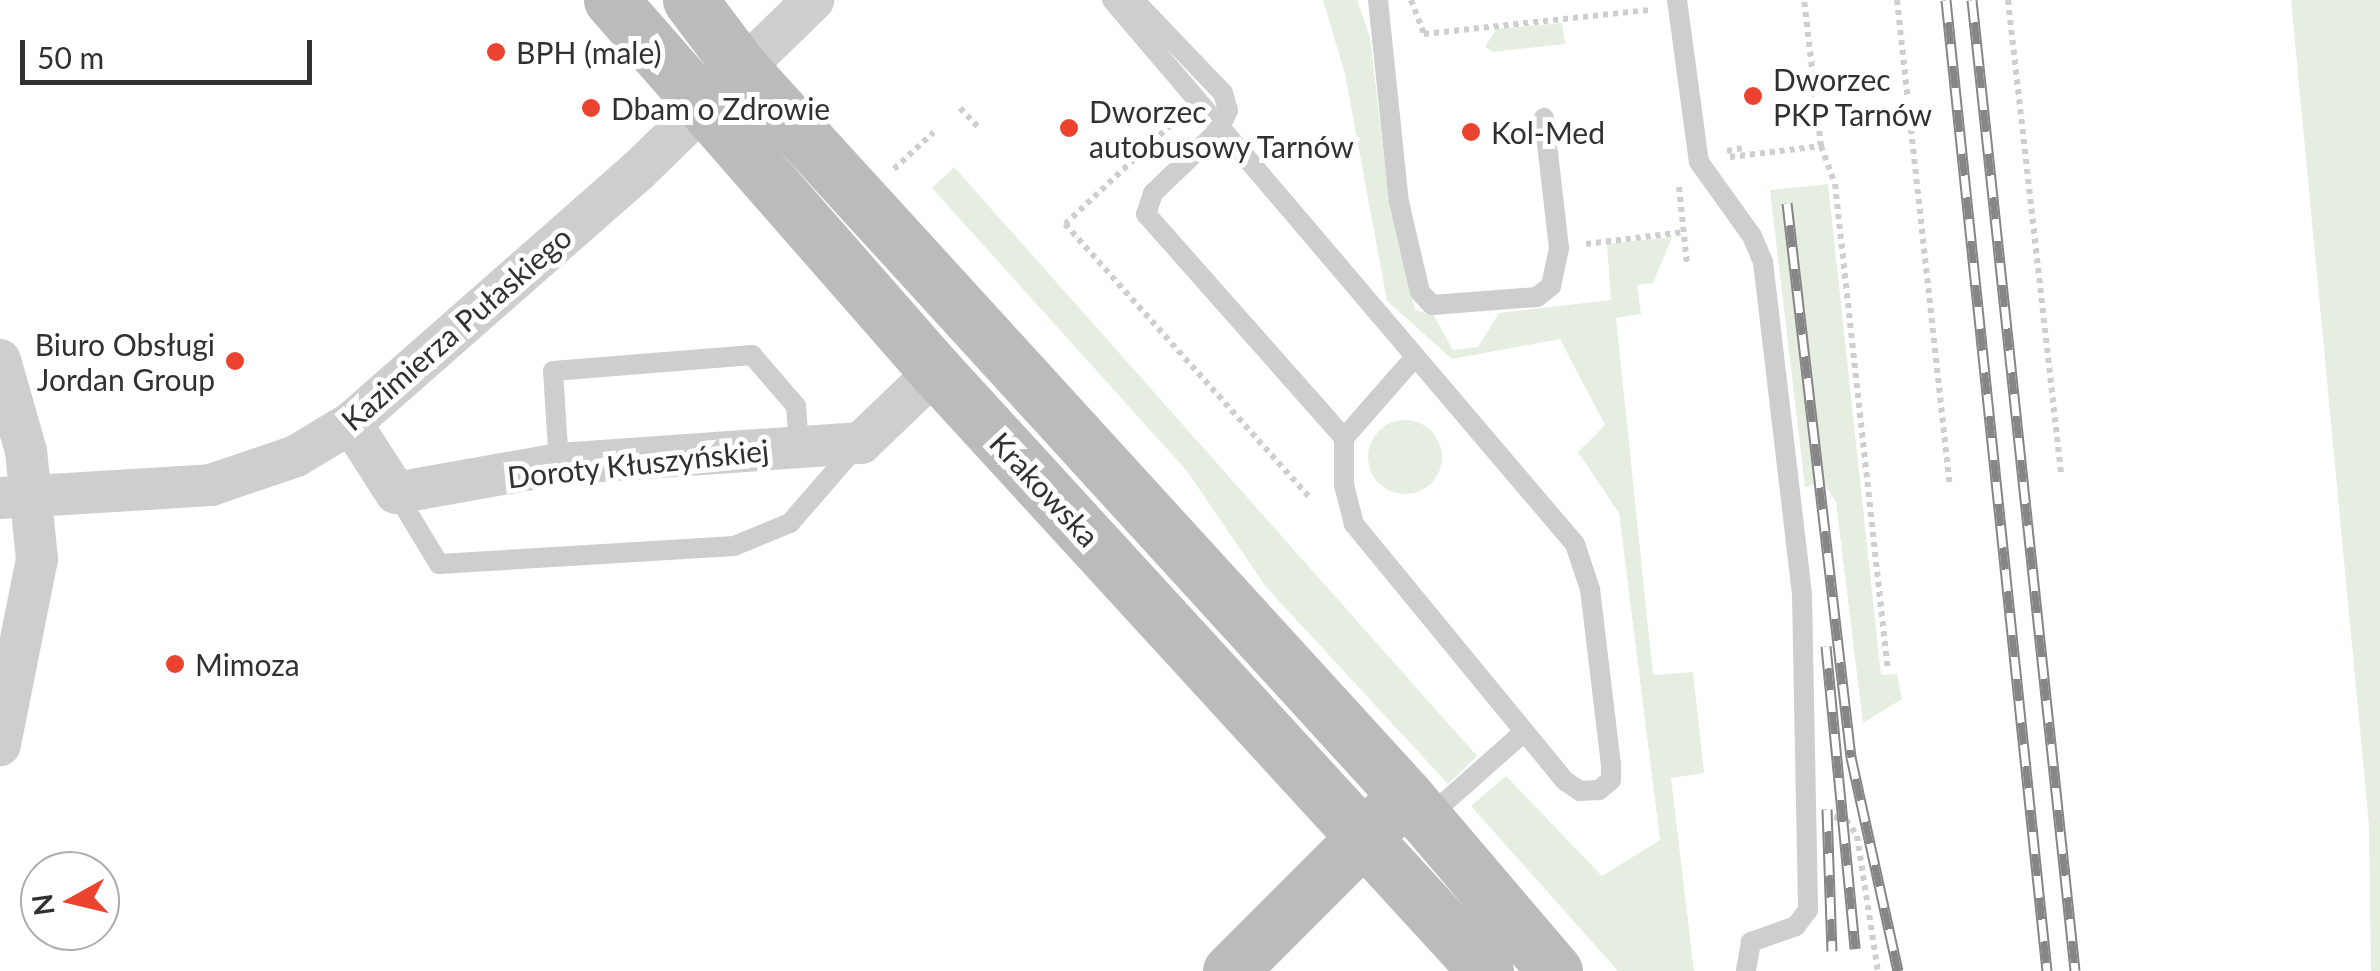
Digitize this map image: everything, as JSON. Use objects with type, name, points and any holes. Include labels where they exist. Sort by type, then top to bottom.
[{"type":"street","name":"Krakowska","points":[[611,0],[936,371],[1486,971]]},
{"type":"street","name":"Krakowska","points":[[690,0],[741,68],[1416,808],[1555,971]]},
{"type":"street","name":"Kazimierza Pułaskiego","points":[[16,498],[210,485],[296,456],[351,423],[703,108],[813,0]]},
{"type":"street","points":[[0,360],[21,426],[16,498],[36,559],[0,745]]},
{"type":"street","points":[[860,443],[936,371]]},
{"type":"street","points":[[351,423],[396,492]]},
{"type":"street","name":"Doroty Kłuszyńskiej","points":[[396,492],[559,464],[860,443]]},
{"type":"street","points":[[1230,971],[1362,836],[1416,808]]},
{"type":"lane","points":[[1112,0],[1218,130],[1556,517],[1588,574],[1612,764],[1608,785],[1573,788],[1364,541],[1344,485],[1344,438],[1415,357]]},
{"type":"lane","points":[[1134,0],[1224,94],[1228,110],[1218,130],[1168,175],[1146,214],[1344,438]]},
{"type":"lane","points":[[1378,0],[1399,202],[1425,300],[1450,308],[1537,297],[1556,275],[1558,248],[1544,118]]},
{"type":"lane","points":[[1676,0],[1699,162],[1752,236],[1762,262],[1802,594],[1808,910],[1796,926],[1751,942],[1746,971]]},
{"type":"lane","points":[[559,464],[553,371],[752,355],[796,406],[799,446]]},
{"type":"lane","points":[[396,492],[439,564],[734,546],[790,523],[860,443]]},
{"type":"lane","points":[[1416,808],[1524,732]]},
{"type":"path","points":[[1412,0],[1424,34],[1648,10],[1658,16]]},
{"type":"path","points":[[1804,0],[1821,146],[1835,184],[1888,668]]},
{"type":"path","points":[[1897,0],[1950,486]]},
{"type":"path","points":[[2008,0],[2061,476]]},
{"type":"path","points":[[960,108],[980,129]]},
{"type":"path","points":[[892,170],[934,132]]},
{"type":"path","points":[[1782,151],[1821,146]]},
{"type":"path","points":[[1677,174],[1688,264]]},
{"type":"path","points":[[1558,248],[1684,232]]},
{"type":"path","points":[[1806,817],[1841,818],[1857,836],[1878,971]]},
{"type":"shaded area","points":[[1323,0],[1357,0],[1370,37],[1390,209],[1415,310],[1434,316],[1453,350],[1478,347],[1499,313],[1611,300],[1607,244],[1672,237],[1653,283],[1637,285],[1641,314],[1616,318],[1653,675],[1693,672],[1704,773],[1671,778],[1694,971],[1618,971],[1471,806],[1506,776],[1602,876],[1660,840],[1619,513],[1578,452],[1605,425],[1560,339],[1452,359],[1387,301],[1345,74]]},
{"type":"shaded area","points":[[2291,0],[2380,0],[2380,971],[2371,971],[2369,825]]},
{"type":"shaded area","points":[[1562,23],[1565,44],[1493,52],[1485,47],[1496,29]]},
{"type":"shaded area","points":[[954,167],[1477,756],[1448,784],[1266,587],[1187,471],[932,188]]},
{"type":"shaded area","points":[[1828,184],[1881,675],[1897,674],[1902,699],[1863,723],[1836,502],[1823,482],[1805,487],[1770,190]]},
{"type":"shaded area","points":[[1405,420],[1431,431],[1442,457],[1431,483],[1405,494],[1379,483],[1368,457],[1379,431]]},
{"type":"railway","points":[[1946,0],[2047,971]]},
{"type":"railway","points":[[1972,0],[2075,971]]},
{"type":"railway","points":[[1787,203],[1851,757],[1898,971]]},
{"type":"railway","points":[[1826,646],[1855,949]]},
{"type":"railway","points":[[1827,809],[1832,951]]},
{"type":"place","name":"BPH (male)","points":[[496,52]]},
{"type":"place","name":"Dworzec PKP Tarnów","points":[[1753,96]]},
{"type":"place","name":"Dbam o Zdrowie","points":[[591,108]]},
{"type":"place","name":"Dworzec autobusowy Tarnów","points":[[1069,128]]},
{"type":"place","name":"Kol-Med","points":[[1471,132]]},
{"type":"place","name":"Biuro Obsługi Jordan Group","points":[[235,361]]},
{"type":"place","name":"Mimoza","points":[[175,664]]}]
